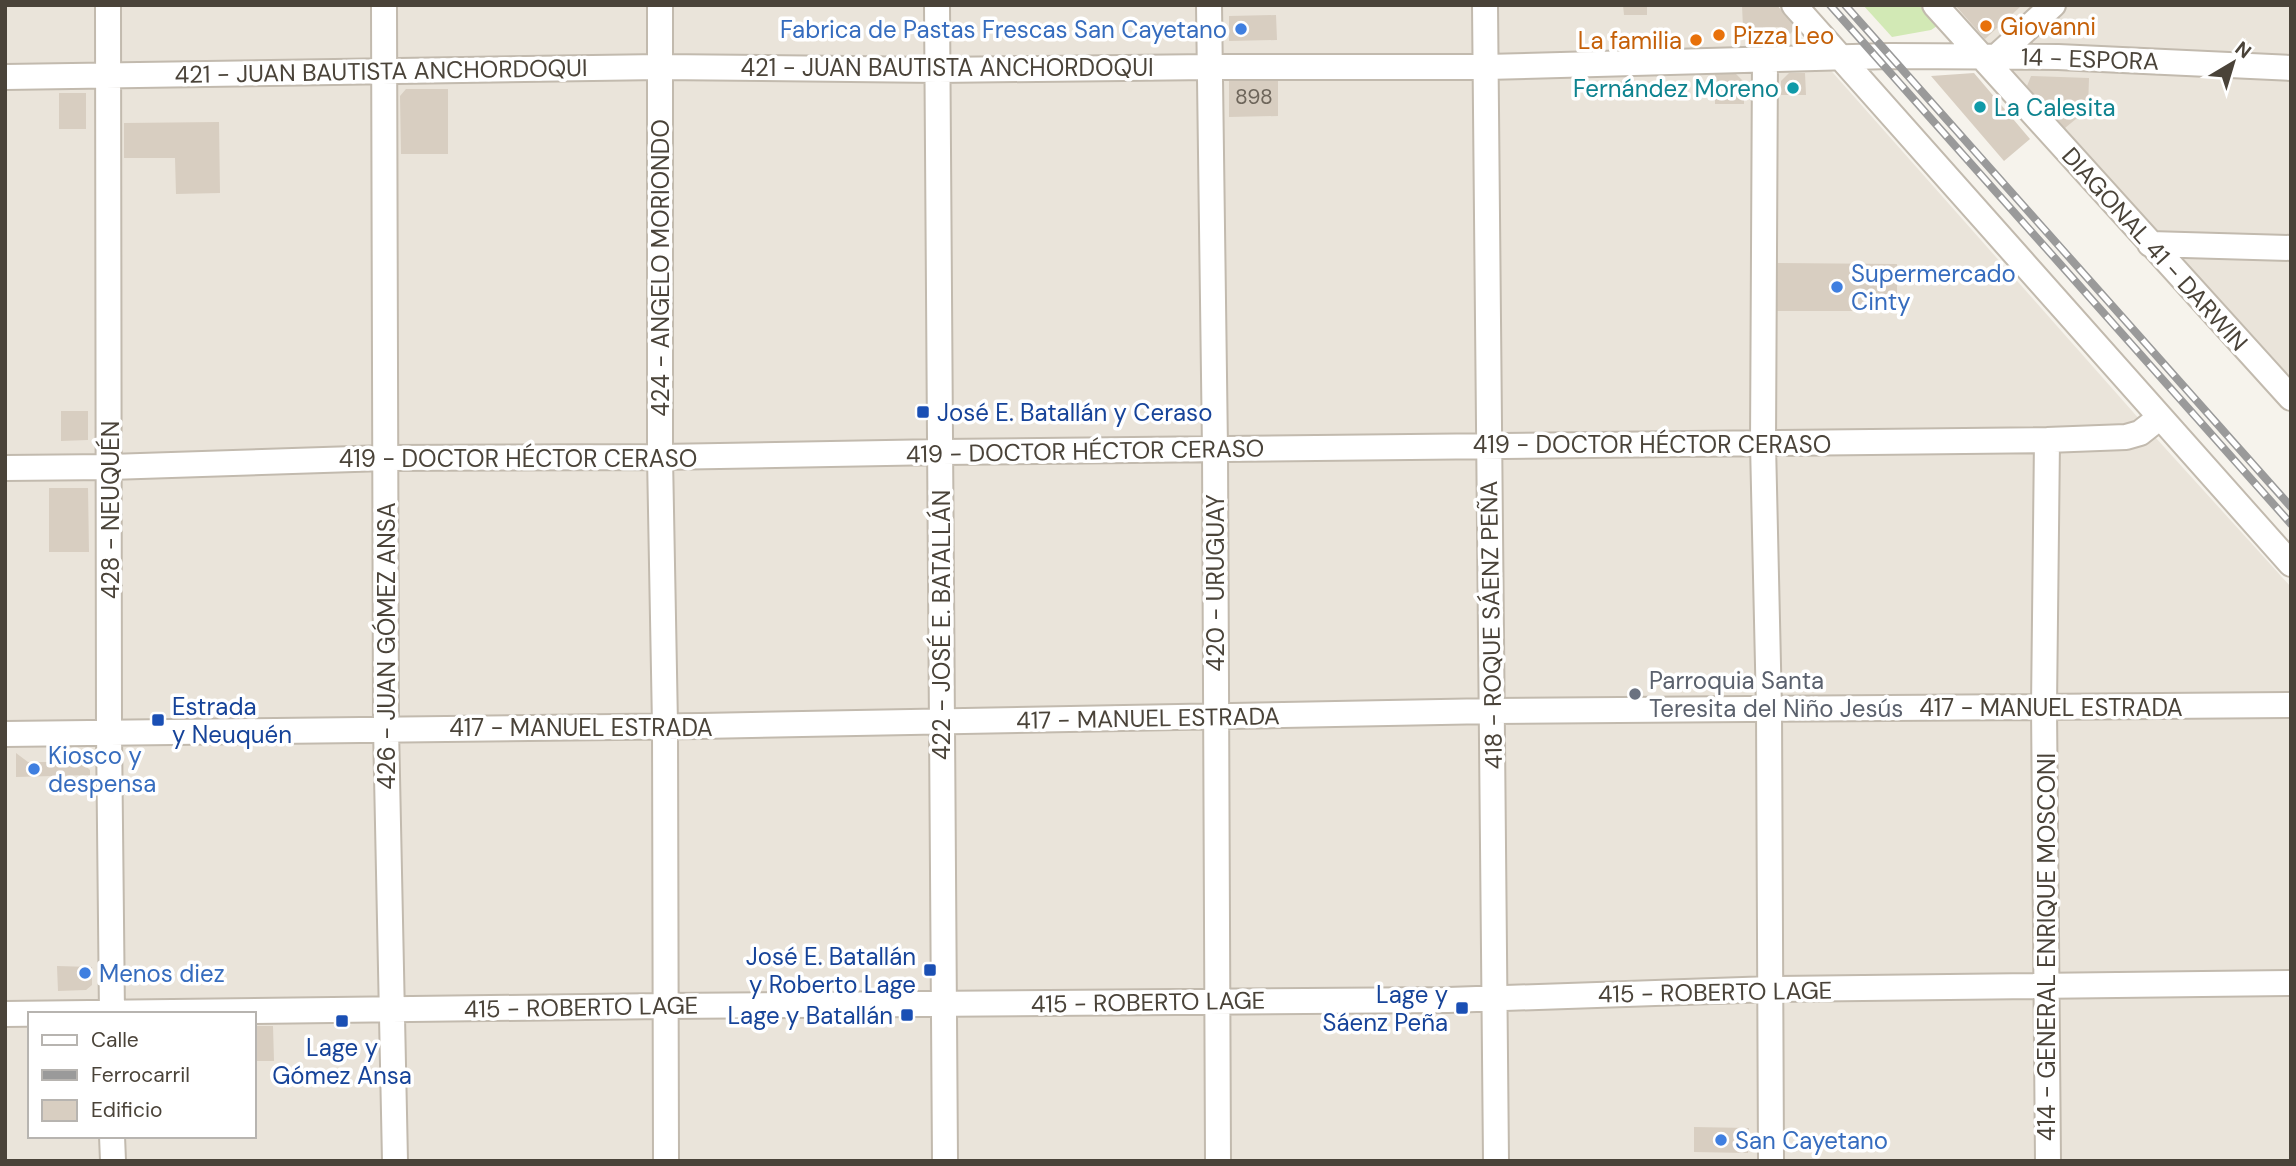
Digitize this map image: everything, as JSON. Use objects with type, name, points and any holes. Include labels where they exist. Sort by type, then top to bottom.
[{"type":"street","name":"428 - NEUQUÉN","points":[[108,5],[112,1012]]},
{"type":"street","name":"426 - JUAN GÓMEZ ANSA","points":[[384,5],[386,728],[394,1161]]},
{"type":"street","name":"424 - ANGELO MORIONDO","points":[[660,5],[660,457],[666,1161]]},
{"type":"street","name":"422 - JOSÉ E. BATALLÁN","points":[[937,5],[945,1161]]},
{"type":"street","name":"420 - URUGUAY","points":[[1209,5],[1215,449],[1218,1161]]},
{"type":"street","name":"418 - ROQUE SÁENZ PEÑA","points":[[1485,5],[1496,1161]]},
{"type":"street","points":[[1794,5],[2291,564]]},
{"type":"street","name":"DIAGONAL 41 - DARWIN","points":[[1935,5],[1988,56],[2150,244],[2291,398]]},
{"type":"street","points":[[1988,56],[2053,5]]},
{"type":"street","name":"421 - JUAN BAUTISTA ANCHORDOQUI","points":[[5,77],[660,67],[937,70],[1486,67],[1889,55]]},
{"type":"street","name":"14 - ESPORA","points":[[1889,55],[2058,57],[2291,68]]},
{"type":"street","points":[[1765,59],[1763,444],[1769,709],[1771,1161]]},
{"type":"street","points":[[2150,244],[2291,248]]},
{"type":"street","name":"419 - DOCTOR HÉCTOR CERASO","points":[[5,468],[385,458],[2047,440],[2126,437],[2140,433],[2159,418]]},
{"type":"street","name":"414 - GENERAL ENRIQUE MOSCONI","points":[[2047,440],[2044,706],[2048,1161]]},
{"type":"street","name":"417 - MANUEL ESTRADA","points":[[5,734],[1493,711],[2291,705]]},
{"type":"street","name":"415 - ROBERTO LAGE","points":[[206,1012],[1448,1000],[1772,989],[2291,983]]},
{"type":"street","name":"415 - ROBERTO LAGE","points":[[5,1014],[28,1014]]},
{"type":"street","points":[[112,1138],[113,1161]]},
{"type":"shaded area","points":[[5,5],[1773,5],[2291,587],[2291,1161],[5,1161]]},
{"type":"shaded area","points":[[1952,5],[2291,5],[2291,384],[2153,230]]},
{"type":"green space","points":[[1863,5],[1919,5],[1937,26],[1931,30],[1892,37]]},
{"type":"building","points":[[1623,5],[1647,5],[1647,15],[1624,15]]},
{"type":"building","points":[[1742,5],[1777,5],[1793,24],[1794,30],[1790,34],[1784,32],[1782,27],[1758,30],[1743,28]]},
{"type":"building","points":[[1955,5],[2019,5],[2020,7],[1985,39]]},
{"type":"building","points":[[1276,15],[1277,40],[1229,41],[1229,16]]},
{"type":"building","name":"Fernández Moreno","points":[[1789,73],[1805,73],[1806,95],[1781,95],[1781,81]]},
{"type":"building","name":"La Calesita","points":[[1974,73],[2030,139],[2004,161],[1931,76]]},
{"type":"building","points":[[1715,74],[1736,74],[1744,82],[1744,104],[1715,104]]},
{"type":"building","points":[[2031,76],[2089,78],[2088,109],[2065,128],[2027,86]]},
{"type":"building","points":[[1229,78],[1278,78],[1278,116],[1229,117]]},
{"type":"building","points":[[406,89],[448,89],[448,154],[401,154],[400,96]]},
{"type":"building","points":[[59,93],[86,93],[86,129],[59,129]]},
{"type":"building","points":[[219,122],[220,193],[176,194],[175,158],[124,158],[124,123]]},
{"type":"building","name":"Supermercado Cinty","points":[[1776,263],[1897,264],[1897,311],[1776,311]]},
{"type":"building","points":[[61,411],[88,411],[88,440],[61,441]]},
{"type":"building","points":[[49,488],[88,488],[89,552],[49,552]]},
{"type":"building","points":[[16,753],[28,762],[81,762],[90,770],[90,775],[16,777]]},
{"type":"building","points":[[57,966],[92,967],[92,985],[86,990],[58,991]]},
{"type":"building","points":[[256,1026],[273,1026],[274,1061],[256,1061]]},
{"type":"building","name":"San Cayetano","points":[[1694,1127],[1749,1128],[1748,1153],[1694,1152]]},
{"type":"railway","points":[[1830,5],[2291,524]]},
{"type":"railway","points":[[1845,5],[2291,507]]},
{"type":"place","name":"Giovanni","points":[[1986,26]]},
{"type":"place","name":"Fabrica de Pastas Frescas San Cayetano","points":[[1241,29]]},
{"type":"place","name":"Pizza Leo","points":[[1719,35]]},
{"type":"place","name":"La familia","points":[[1696,40]]},
{"type":"place","name":"Fernández Moreno","points":[[1793,88]]},
{"type":"place","name":"La Calesita","points":[[1980,107]]},
{"type":"place","name":"Supermercado Cinty","points":[[1837,287]]},
{"type":"place","name":"José E. Batallán y Ceraso","points":[[923,412]]},
{"type":"place","name":"Parroquia Santa Teresita del Niño Jesús","points":[[1635,694]]},
{"type":"place","name":"Estrada y Neuquén","points":[[158,720]]},
{"type":"place","name":"Kiosco y despensa","points":[[34,769]]},
{"type":"place","name":"José E. Batallán y Roberto Lage","points":[[930,970]]},
{"type":"place","name":"Menos diez","points":[[85,973]]},
{"type":"place","name":"Lage y Sáenz Peña","points":[[1462,1008]]},
{"type":"place","name":"Lage y Batallán","points":[[907,1015]]},
{"type":"place","name":"Lage y Gómez Ansa","points":[[342,1021]]},
{"type":"place","name":"San Cayetano","points":[[1721,1140]]}]
